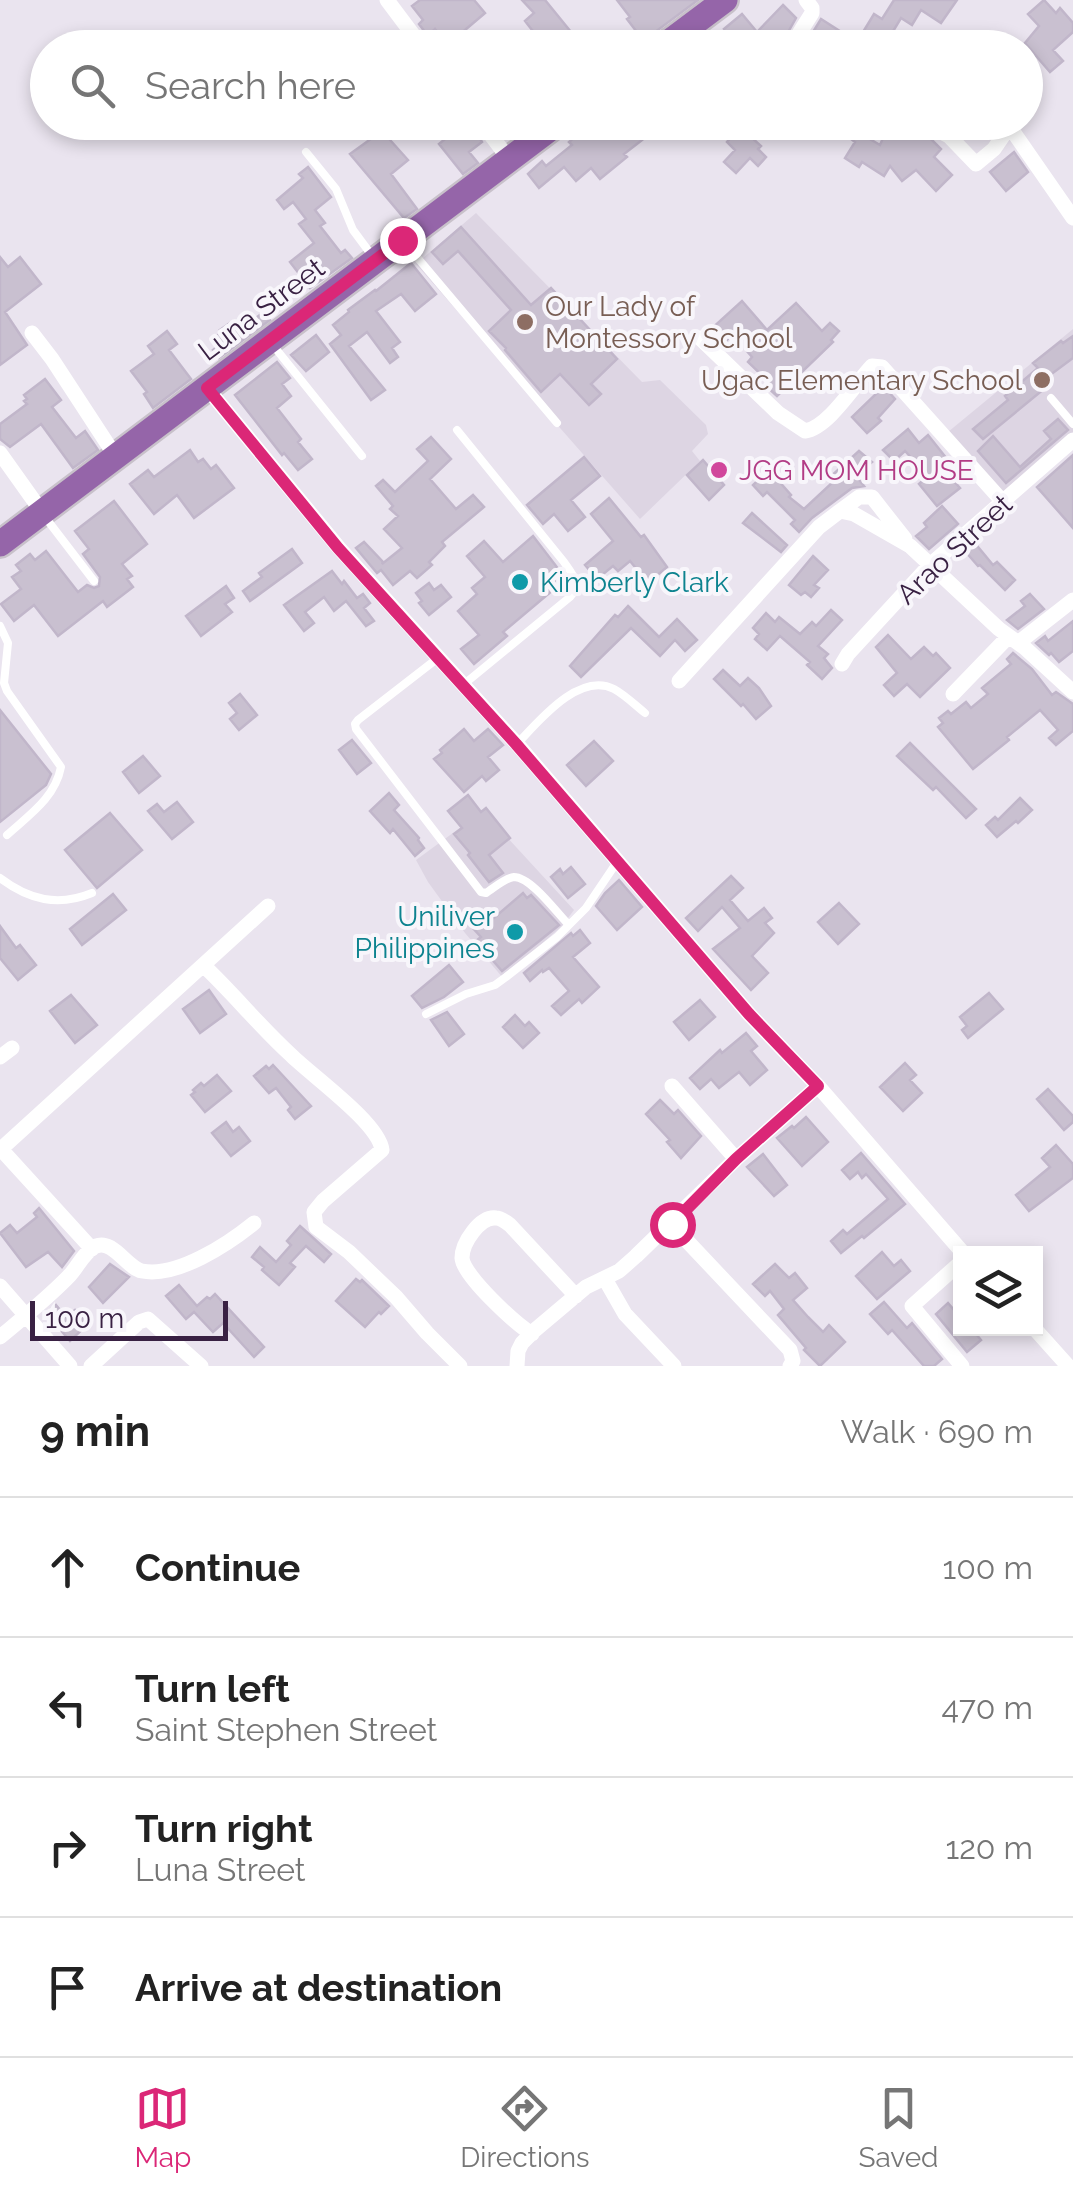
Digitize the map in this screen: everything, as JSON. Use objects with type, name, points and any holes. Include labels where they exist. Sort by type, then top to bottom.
[{"type":"main road","points":[[685,30],[725,0]]},
{"type":"main road","name":"Luna Street","points":[[0,544],[535,140]]},
{"type":"street","points":[[387,0],[410,30]]},
{"type":"street","points":[[801,30],[812,13],[806,0]]},
{"type":"street","points":[[495,140],[509,159]]},
{"type":"street","points":[[953,140],[976,164],[1001,140]]},
{"type":"street","points":[[1019,140],[1073,218]]},
{"type":"street","points":[[32,333],[116,457]]},
{"type":"street","points":[[700,338],[778,413],[805,431],[822,423],[872,366],[882,367],[1002,502]]},
{"type":"street","points":[[207,388],[338,548],[516,744],[749,1014],[818,1086],[957,1246]]},
{"type":"street","name":"Arao Street","points":[[842,664],[929,566],[1073,440]]},
{"type":"street","points":[[0,453],[42,512]]},
{"type":"street","points":[[679,681],[819,527],[859,497],[872,497],[929,566],[1073,692]]},
{"type":"street","points":[[840,511],[854,514],[910,546]]},
{"type":"street","points":[[953,694],[1013,640],[1073,600]]},
{"type":"street","points":[[92,1248],[0,1148],[268,906]]},
{"type":"street","points":[[203,965],[380,1140],[382,1150],[314,1212],[316,1227],[396,1297],[460,1366]]},
{"type":"street","points":[[672,1086],[736,1159]]},
{"type":"street","points":[[517,1366],[518,1351],[532,1334],[586,1287],[619,1271],[818,1086]]},
{"type":"street","points":[[532,1334],[508,1318],[462,1260],[467,1241],[478,1226],[488,1219],[500,1218],[510,1225],[576,1296]]},
{"type":"street","points":[[0,1337],[72,1272],[92,1248],[102,1244],[137,1270],[155,1271],[217,1251],[254,1223]]},
{"type":"street","points":[[672,1224],[790,1350],[790,1366]]},
{"type":"street","points":[[953,1270],[912,1306],[962,1366]]},
{"type":"street","points":[[605,1280],[625,1314],[674,1366]]},
{"type":"street","points":[[0,1286],[70,1366]]},
{"type":"street","points":[[91,1366],[143,1319],[152,1322],[202,1366]]},
{"type":"street","points":[[1041,1336],[1068,1366]]},
{"type":"lane","points":[[306,152],[336,190],[353,230],[375,260]]},
{"type":"lane","points":[[402,240],[558,423]]},
{"type":"lane","points":[[270,340],[362,456]]},
{"type":"lane","points":[[1051,398],[1073,424]]},
{"type":"lane","points":[[456,430],[564,562],[577,584],[570,597],[463,685]]},
{"type":"lane","points":[[42,512],[94,581]]},
{"type":"lane","points":[[0,626],[8,642],[4,683],[7,691],[61,767],[47,799],[7,835]]},
{"type":"lane","points":[[438,658],[358,720],[356,729],[481,892],[486,893],[508,878],[523,879],[568,925]]},
{"type":"lane","points":[[516,744],[563,699],[586,687],[610,687],[646,712]]},
{"type":"lane","points":[[426,1014],[495,985],[586,908],[617,862]]},
{"type":"lane","points":[[0,878],[26,894],[60,902],[92,893]]},
{"type":"shaded area","name":"Our Lady of Montessory School","points":[[476,213],[642,382],[660,380],[706,425],[708,434],[692,451],[700,461],[640,519],[416,264]]},
{"type":"shaded area","name":"Ugac Elementary School","points":[[1073,329],[1073,433],[1006,495],[948,432]]},
{"type":"shaded area","points":[[483,811],[574,910],[562,926],[503,978],[465,933],[416,860]]},
{"type":"building","points":[[420,0],[474,0],[485,13],[465,30],[424,30],[419,24],[423,20],[412,6]]},
{"type":"building","points":[[522,0],[545,0],[569,30],[532,30],[525,21],[534,13]]},
{"type":"building","points":[[617,0],[698,0],[658,30],[635,30],[627,19],[630,17]]},
{"type":"building","points":[[894,0],[957,0],[941,23],[921,10],[912,25],[901,18],[894,30],[864,30],[874,14],[882,19]]},
{"type":"building","points":[[1044,0],[1056,13],[1060,8],[1073,23],[1073,32],[1053,50],[1063,61],[1050,72],[1043,64],[1043,30],[1036,30],[1039,26],[1028,14]]},
{"type":"building","points":[[783,5],[796,18],[789,30],[759,30]]},
{"type":"building","points":[[742,14],[755,30],[725,30],[724,29]]},
{"type":"building","points":[[821,19],[838,30],[814,30]]},
{"type":"building","points":[[369,140],[390,140],[408,160],[391,174],[417,209],[404,218],[350,154]]},
{"type":"building","points":[[444,140],[481,140],[469,152],[478,163],[463,174],[439,144]]},
{"type":"building","points":[[642,140],[600,179],[591,168],[576,181],[564,167],[539,188],[528,174],[542,161],[546,166],[572,145],[569,142]]},
{"type":"building","points":[[754,140],[766,157],[758,166],[750,158],[736,173],[724,162],[735,150],[727,142]]},
{"type":"building","points":[[852,140],[872,140],[880,145],[882,140],[932,140],[941,149],[934,157],[952,175],[936,191],[916,170],[902,181],[890,166],[884,176],[862,162],[859,167],[845,158],[855,142]]},
{"type":"building","points":[[1014,152],[1028,172],[1006,191],[990,172]]},
{"type":"building","points":[[308,167],[331,197],[315,210],[325,223],[320,226],[341,253],[345,250],[352,258],[310,288],[290,262],[314,243],[299,224],[306,219],[293,202],[284,209],[277,200],[303,178],[299,174]]},
{"type":"building","points":[[461,227],[531,305],[551,288],[617,359],[591,384],[601,394],[589,405],[560,374],[541,392],[489,331],[511,310],[458,251],[443,264],[432,252]]},
{"type":"building","points":[[0,257],[8,267],[20,257],[41,284],[5,312],[27,345],[0,365]]},
{"type":"building","points":[[411,263],[436,294],[415,311],[401,294],[376,311],[400,342],[392,348],[398,357],[390,363],[367,332],[349,346],[385,390],[371,400],[330,344],[341,335],[333,325]]},
{"type":"building","points":[[742,301],[767,330],[796,303],[822,331],[830,323],[839,331],[833,342],[777,396],[748,362],[752,357],[746,350],[753,343],[740,327],[723,344],[709,331]]},
{"type":"building","points":[[264,312],[270,320],[219,358],[213,350],[219,345],[214,338],[220,330],[230,323],[237,332]]},
{"type":"building","points":[[167,331],[177,344],[169,350],[191,379],[153,408],[144,394],[147,392],[131,371],[154,354],[148,346]]},
{"type":"building","points":[[316,335],[329,352],[306,371],[291,355]]},
{"type":"building","points":[[1073,336],[1073,358],[1046,378],[1050,384],[983,439],[973,429],[1038,368],[1033,363]]},
{"type":"building","points":[[277,362],[290,378],[282,384],[291,396],[277,408],[312,459],[298,470],[235,395]]},
{"type":"building","points":[[45,379],[61,400],[52,407],[76,438],[85,431],[98,450],[73,468],[41,424],[10,447],[0,439],[0,424],[27,404],[24,395]]},
{"type":"building","points":[[879,381],[895,399],[878,418],[881,421],[867,433],[852,417],[876,394],[871,389]]},
{"type":"building","points":[[1058,419],[1068,430],[1006,483],[978,451],[993,436],[1020,467],[1051,439],[1044,431]]},
{"type":"building","points":[[908,429],[919,443],[928,435],[959,474],[952,479],[960,488],[937,506],[919,484],[928,476],[905,451],[894,461],[883,450]]},
{"type":"building","points":[[431,437],[451,459],[430,479],[456,509],[473,495],[484,507],[442,542],[445,546],[429,562],[432,565],[417,578],[410,571],[393,585],[356,548],[364,542],[382,564],[402,548],[384,529],[398,516],[376,486],[383,480],[395,492],[428,461],[417,449]]},
{"type":"building","points":[[190,450],[198,462],[203,459],[211,469],[216,465],[234,488],[194,518],[177,495],[154,514],[130,484],[148,470],[154,477]]},
{"type":"building","points":[[859,451],[872,462],[856,476],[864,486],[852,488],[799,532],[791,524],[795,520],[767,492],[763,496],[753,485],[769,470],[789,497],[804,509],[833,482],[829,478]]},
{"type":"building","points":[[1073,455],[1073,528],[1037,487]]},
{"type":"building","points":[[584,457],[600,476],[571,500],[585,517],[568,531],[554,514],[543,524],[527,505]]},
{"type":"building","points":[[703,460],[724,485],[709,500],[687,475]]},
{"type":"building","points":[[609,498],[667,567],[648,583],[630,561],[618,571],[613,566],[597,579],[585,565],[613,541],[591,514]]},
{"type":"building","points":[[114,501],[147,544],[122,564],[132,576],[127,579],[133,587],[107,607],[103,601],[58,636],[34,605],[14,621],[1,604],[21,589],[12,577],[21,571],[16,565],[30,554],[35,560],[46,551],[78,592],[87,585],[99,586],[100,577],[83,554],[89,549],[75,531]]},
{"type":"building","points":[[942,506],[958,524],[929,549],[916,536]]},
{"type":"building","points":[[752,513],[787,545],[781,552],[743,523]]},
{"type":"building","name":"Kimberly Clark","points":[[533,536],[566,579],[503,632],[507,636],[474,664],[461,649],[479,635],[458,611],[477,594],[472,588],[485,577],[467,556],[484,541],[503,562]]},
{"type":"building","points":[[974,542],[993,565],[997,562],[1015,580],[1005,590],[964,550]]},
{"type":"building","points":[[292,549],[302,563],[250,601],[243,591],[262,577],[259,573]]},
{"type":"building","points":[[813,556],[828,570],[814,585],[819,588],[811,597],[805,592],[801,595],[789,585]]},
{"type":"building","points":[[332,571],[357,598],[363,594],[370,603],[364,608],[374,621],[366,626],[346,601],[334,611],[324,597],[305,612],[314,623],[304,631],[284,605]]},
{"type":"building","points":[[429,583],[434,590],[441,585],[451,597],[429,615],[416,593]]},
{"type":"building","points":[[226,586],[234,598],[225,604],[232,612],[201,636],[186,616]]},
{"type":"building","points":[[1030,594],[1044,609],[1018,629],[1007,620],[1025,606],[1021,601]]},
{"type":"building","points":[[628,606],[659,637],[677,619],[697,640],[685,651],[675,640],[660,656],[631,628],[581,677],[570,666],[615,615],[618,617]]},
{"type":"building","points":[[831,610],[842,620],[818,646],[828,654],[824,658],[832,668],[822,679],[807,665],[810,662],[780,636],[767,650],[755,639],[759,634],[753,628],[766,613],[775,622],[779,617],[800,634],[812,622],[816,626]]},
{"type":"building","points":[[1073,621],[1073,651],[1059,662],[1036,643],[1045,636],[1048,641]]},
{"type":"building","points":[[888,635],[911,659],[924,647],[950,668],[920,697],[907,684],[894,696],[884,685],[897,673],[876,647]]},
{"type":"building","points":[[1013,653],[1032,669],[1052,695],[1056,692],[1073,704],[1073,731],[1056,745],[1049,738],[1058,730],[1040,710],[973,769],[938,727],[943,723],[939,718],[966,702],[971,708],[988,694],[982,688],[1011,664],[1007,659]]},
{"type":"building","points":[[723,670],[740,686],[748,678],[771,706],[756,719],[714,679]]},
{"type":"building","points":[[240,694],[257,715],[239,730],[230,719],[237,713],[229,703]]},
{"type":"building","points":[[0,710],[51,774],[46,785],[0,822]]},
{"type":"building","points":[[464,729],[474,741],[488,729],[503,745],[488,757],[499,770],[486,781],[482,776],[464,792],[434,759]]},
{"type":"building","points":[[352,740],[371,763],[357,774],[339,750]]},
{"type":"building","points":[[594,741],[613,761],[586,786],[567,765]]},
{"type":"building","points":[[910,743],[976,809],[966,818],[936,787],[933,790],[897,756]]},
{"type":"building","points":[[143,756],[160,776],[139,793],[123,772]]},
{"type":"building","points":[[389,793],[399,805],[394,810],[424,848],[415,856],[393,829],[390,833],[370,811]]},
{"type":"building","points":[[468,795],[481,812],[486,808],[510,838],[489,855],[503,873],[489,882],[454,834],[462,828],[448,811]]},
{"type":"building","points":[[1020,798],[1032,810],[997,837],[986,825],[995,817],[998,820]]},
{"type":"building","points":[[177,802],[193,822],[172,839],[148,811],[157,804],[164,812]]},
{"type":"building","points":[[110,813],[142,850],[97,888],[65,850]]},
{"type":"building","points":[[571,867],[585,884],[568,898],[551,877],[560,869],[563,874]]},
{"type":"building","points":[[731,876],[743,888],[730,900],[748,921],[764,908],[772,918],[765,923],[774,933],[752,956],[768,973],[751,990],[713,949],[740,928],[722,907],[698,931],[686,918]]},
{"type":"building","points":[[619,880],[642,907],[617,930],[596,906]]},
{"type":"building","name":"Uniliver Philippines","points":[[523,893],[527,898],[531,895],[559,925],[502,971],[476,941],[481,937],[472,927],[489,912],[494,918]]},
{"type":"building","points":[[113,894],[126,910],[82,945],[70,929]]},
{"type":"building","points":[[839,903],[859,924],[838,944],[818,922]]},
{"type":"building","points":[[0,926],[16,948],[20,945],[36,965],[18,980],[0,958]]},
{"type":"building","points":[[580,930],[590,943],[573,957],[599,987],[561,1015],[552,1006],[569,991],[549,968],[530,981],[524,973],[571,933],[573,936]]},
{"type":"building","points":[[449,965],[463,982],[422,1008],[412,996]]},
{"type":"building","points":[[209,990],[226,1014],[200,1033],[183,1009]]},
{"type":"building","points":[[989,993],[1003,1009],[968,1038],[962,1030],[967,1026],[960,1017]]},
{"type":"building","points":[[71,995],[97,1025],[75,1043],[50,1011]]},
{"type":"building","points":[[700,1000],[715,1017],[689,1040],[674,1022]]},
{"type":"building","points":[[447,1012],[464,1034],[449,1046],[431,1020]]},
{"type":"building","points":[[515,1015],[539,1033],[523,1048],[503,1027]]},
{"type":"building","points":[[746,1033],[757,1046],[751,1051],[767,1070],[750,1085],[739,1072],[719,1088],[711,1079],[700,1089],[690,1078],[720,1050],[722,1053]]},
{"type":"building","points":[[905,1063],[916,1075],[910,1080],[922,1093],[903,1111],[880,1087]]},
{"type":"building","points":[[273,1065],[311,1106],[295,1119],[276,1088],[269,1093],[254,1076]]},
{"type":"building","points":[[217,1075],[231,1091],[205,1112],[191,1095],[201,1083],[204,1086]]},
{"type":"building","points":[[1048,1089],[1073,1116],[1073,1122],[1064,1130],[1037,1099]]},
{"type":"building","points":[[660,1100],[674,1114],[678,1110],[701,1136],[681,1158],[646,1114]]},
{"type":"building","points":[[806,1117],[828,1142],[802,1166],[777,1138]]},
{"type":"building","points":[[226,1122],[233,1132],[239,1127],[250,1141],[231,1156],[212,1133]]},
{"type":"building","points":[[1056,1145],[1073,1164],[1073,1178],[1029,1211],[1016,1195],[1050,1167],[1042,1158]]},
{"type":"building","points":[[861,1153],[905,1204],[841,1253],[831,1241],[843,1230],[847,1234],[888,1199],[866,1174],[862,1178],[858,1172],[850,1179],[842,1170]]},
{"type":"building","points":[[763,1154],[787,1185],[774,1196],[747,1167]]},
{"type":"building","points":[[39,1208],[74,1251],[62,1267],[48,1252],[26,1267],[0,1233],[10,1225],[17,1233],[37,1217],[34,1213]]},
{"type":"building","points":[[300,1226],[331,1254],[324,1262],[306,1246],[290,1263],[295,1267],[279,1285],[252,1257],[260,1247],[276,1262],[291,1245],[287,1241]]},
{"type":"building","points":[[882,1252],[894,1266],[901,1260],[910,1271],[877,1299],[856,1276]]},
{"type":"building","points":[[110,1264],[129,1277],[103,1303],[89,1287]]},
{"type":"building","points":[[775,1264],[789,1278],[795,1273],[807,1288],[793,1300],[808,1317],[823,1332],[829,1325],[845,1342],[820,1366],[778,1315],[784,1309],[770,1291],[765,1296],[753,1284]]},
{"type":"building","points":[[356,1279],[362,1280],[389,1306],[365,1327],[336,1301]]},
{"type":"building","points":[[179,1285],[197,1306],[215,1294],[264,1347],[254,1357],[223,1323],[213,1332],[194,1312],[186,1319],[166,1296]]},
{"type":"building","points":[[884,1302],[907,1328],[912,1323],[942,1359],[934,1366],[924,1366],[892,1330],[888,1334],[870,1314]]},
{"type":"building","points":[[948,1303],[953,1309],[953,1335],[936,1314]]},
{"type":"building","points":[[56,1305],[66,1317],[75,1310],[88,1324],[70,1341],[46,1313]]},
{"type":"building","points":[[954,1336],[978,1336],[981,1340],[967,1352]]},
{"type":"place","name":"Our Lady of Montessory School","points":[[525,322]]},
{"type":"place","name":"Ugac Elementary School","points":[[1042,380]]},
{"type":"place","name":"JGG MOM HOUSE","points":[[719,470]]},
{"type":"place","name":"Kimberly Clark","points":[[520,582]]},
{"type":"place","name":"Uniliver Philippines","points":[[515,932]]},
{"type":"route","points":[[402,240],[207,388],[338,548],[516,744],[749,1014],[818,1086],[736,1159],[672,1224]]}]
